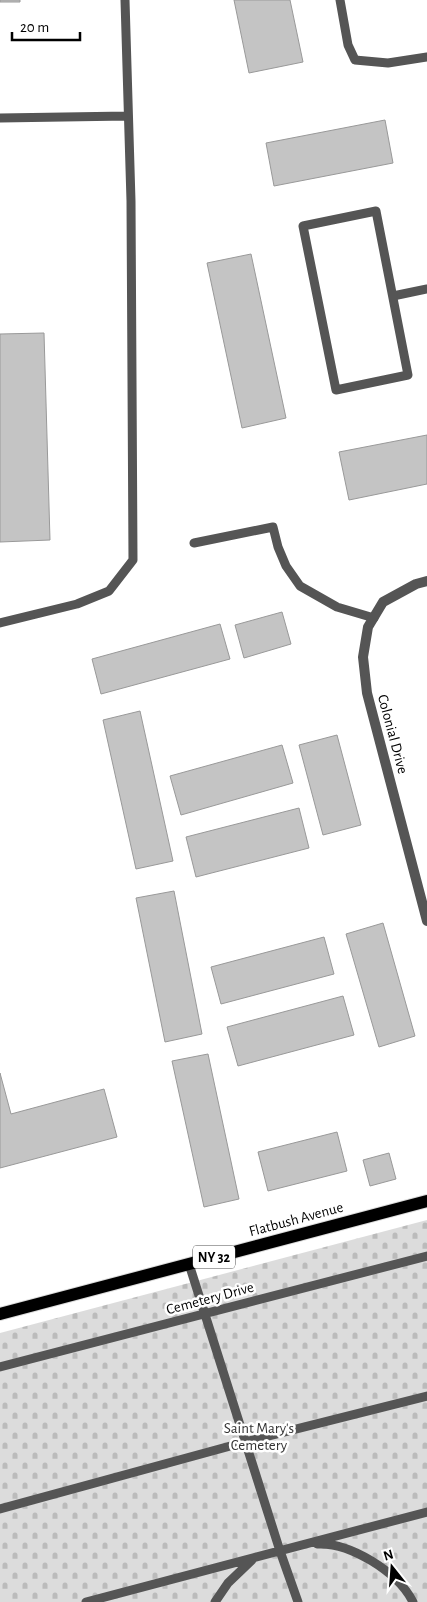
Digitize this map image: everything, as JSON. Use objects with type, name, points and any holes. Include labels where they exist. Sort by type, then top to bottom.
[{"type":"main road","name":"Flatbush Avenue","points":[[0,1314],[427,1201]]},
{"type":"street","name":"Colonial Drive","points":[[427,581],[416,584],[383,602],[368,627],[363,657],[367,693],[427,921]]},
{"type":"lane","points":[[0,623],[76,604],[109,591],[133,560],[131,211],[125,0]]},
{"type":"lane","points":[[340,0],[348,45],[355,60],[388,63],[427,58]]},
{"type":"lane","points":[[0,118],[128,116]]},
{"type":"lane","points":[[376,211],[393,296],[408,375],[336,390],[303,226],[376,211]]},
{"type":"lane","points":[[393,296],[427,289]]},
{"type":"lane","points":[[194,543],[273,527],[278,548],[286,566],[300,586],[337,607],[374,618]]},
{"type":"lane","name":"Cemetery Drive","points":[[0,1367],[427,1256]]},
{"type":"lane","points":[[189,1264],[298,1602]]},
{"type":"lane","points":[[0,1509],[245,1442],[427,1396]]},
{"type":"lane","points":[[86,1602],[427,1512]]},
{"type":"lane","points":[[302,1545],[322,1544],[342,1547],[362,1555],[395,1579],[413,1602]]},
{"type":"lane","points":[[216,1602],[228,1583],[254,1558]]},
{"type":"green space","name":"Saint Mary's Cemetery","points":[[427,1220],[427,1602],[0,1602],[0,1333]]},
{"type":"building","points":[[0,0],[20,0],[20,2],[0,2]]},
{"type":"building","points":[[234,0],[290,0],[303,62],[249,73]]},
{"type":"building","points":[[385,120],[393,163],[274,186],[266,143]]},
{"type":"building","points":[[251,254],[286,418],[242,428],[207,263]]},
{"type":"building","points":[[44,333],[50,540],[0,542],[0,334]]},
{"type":"building","points":[[427,435],[427,484],[349,500],[339,452]]},
{"type":"building","points":[[282,612],[291,644],[244,658],[235,625]]},
{"type":"building","points":[[220,624],[230,659],[101,694],[92,659]]},
{"type":"building","points":[[140,711],[173,861],[136,869],[103,720]]},
{"type":"building","points":[[337,735],[361,825],[323,835],[299,745]]},
{"type":"building","points":[[282,745],[293,783],[181,815],[170,776]]},
{"type":"building","points":[[299,808],[309,848],[196,877],[186,837]]},
{"type":"building","points":[[174,891],[202,1034],[165,1042],[136,898]]},
{"type":"building","points":[[383,923],[415,1036],[379,1047],[346,934]]},
{"type":"building","points":[[324,937],[334,974],[221,1004],[211,967]]},
{"type":"building","points":[[343,996],[354,1035],[238,1066],[227,1027]]},
{"type":"building","points":[[208,1054],[239,1199],[204,1207],[172,1061]]},
{"type":"building","points":[[0,1073],[11,1114],[104,1089],[117,1137],[0,1168]]},
{"type":"building","points":[[337,1132],[347,1171],[268,1191],[258,1152]]},
{"type":"building","points":[[389,1153],[396,1179],[370,1186],[363,1160]]}]
